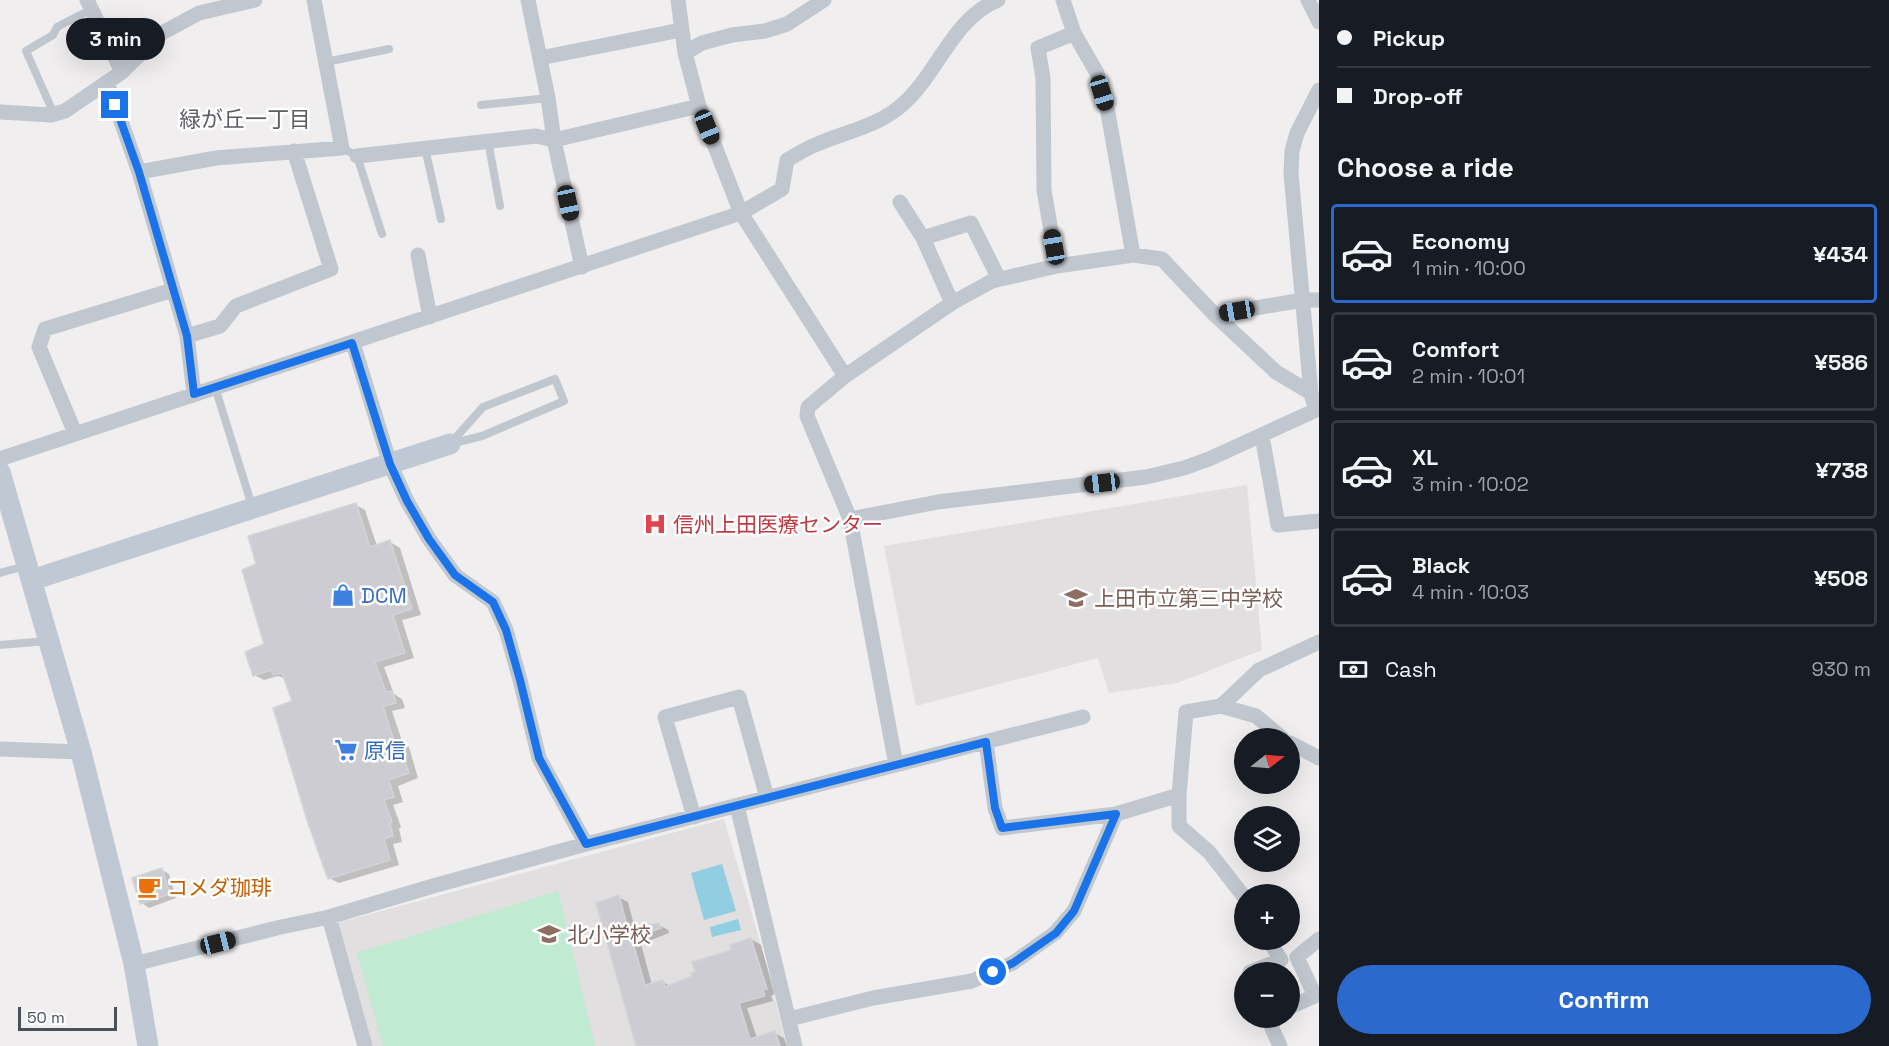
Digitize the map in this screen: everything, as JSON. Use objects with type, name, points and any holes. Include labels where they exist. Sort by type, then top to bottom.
[{"type":"street","points":[[0,112],[54,114],[65,111],[122,72],[162,33],[199,13],[255,0]]},
{"type":"street","points":[[139,172],[216,158],[342,148],[314,0]]},
{"type":"street","points":[[528,0],[554,140],[582,267]]},
{"type":"street","points":[[678,0],[684,52],[699,106],[741,213],[845,376]]},
{"type":"street","points":[[684,52],[702,43],[732,35],[765,31],[787,24],[824,0]]},
{"type":"street","points":[[0,459],[741,213],[782,189],[787,160],[819,143],[881,120],[904,104],[966,23],[984,6],[998,0]]},
{"type":"street","points":[[1063,0],[1074,33],[1097,73],[1108,114],[1133,255]]},
{"type":"street","points":[[1308,0],[1319,22]]},
{"type":"street","points":[[90,5],[122,72]]},
{"type":"street","points":[[540,58],[681,30]]},
{"type":"street","points":[[1057,266],[1044,190],[1043,78],[1038,48],[1074,33]]},
{"type":"street","points":[[107,82],[139,172],[187,336],[194,394]]},
{"type":"street","points":[[850,519],[938,502],[1146,477],[1184,468],[1262,436],[1318,409],[1311,393],[1291,174],[1292,151],[1297,133],[1319,90]]},
{"type":"street","points":[[357,156],[536,136],[554,140],[699,106]]},
{"type":"street","points":[[187,336],[220,326],[236,306],[331,269],[294,151]]},
{"type":"street","points":[[900,202],[923,238],[952,303]]},
{"type":"street","points":[[923,238],[971,223],[999,279]]},
{"type":"street","points":[[418,255],[430,317]]},
{"type":"street","points":[[897,765],[850,519],[807,416],[808,406],[845,376],[952,303],[999,279],[1057,266],[1133,255],[1162,260],[1215,315],[1276,372],[1311,393]]},
{"type":"street","points":[[75,433],[39,347],[45,329],[173,290]]},
{"type":"street","points":[[1215,315],[1302,300],[1319,300]]},
{"type":"street","points":[[352,343],[390,464],[407,501],[429,539],[455,575],[493,602],[506,630],[539,758],[586,844]]},
{"type":"street","points":[[1262,436],[1278,525],[1319,521]]},
{"type":"street","points":[[29,573],[253,508],[450,444]]},
{"type":"street","points":[[0,472],[81,752],[134,964],[148,1046]]},
{"type":"street","points":[[1221,706],[1259,670],[1319,642]]},
{"type":"street","points":[[694,817],[665,717],[740,697],[767,798]]},
{"type":"street","points":[[1234,884],[1209,852],[1179,826],[1179,795],[1186,712],[1221,706],[1256,716],[1270,728]]},
{"type":"street","points":[[134,964],[328,917],[586,844],[1083,717]]},
{"type":"street","points":[[986,742],[995,808],[1002,828],[1116,814],[1179,795]]},
{"type":"street","points":[[1300,748],[1319,758]]},
{"type":"street","points":[[0,749],[81,752]]},
{"type":"street","points":[[737,806],[795,1046]]},
{"type":"street","points":[[789,1019],[873,998],[972,981],[1013,963],[1056,933],[1074,911],[1116,814]]},
{"type":"street","points":[[328,917],[365,1046]]},
{"type":"street","points":[[1300,1005],[1317,1001],[1297,957],[1319,939]]},
{"type":"street","points":[[1275,950],[1281,960],[1276,962]]},
{"type":"street","points":[[1273,1028],[1280,1046]]},
{"type":"lane","points":[[54,114],[26,51],[53,35],[57,27],[90,5]]},
{"type":"lane","points":[[326,62],[389,49]]},
{"type":"lane","points":[[482,105],[548,98]]},
{"type":"lane","points":[[488,141],[500,206]]},
{"type":"lane","points":[[342,148],[357,156],[382,234]]},
{"type":"lane","points":[[425,148],[441,219]]},
{"type":"lane","points":[[555,379],[564,401],[482,436],[450,444],[483,407],[555,379]]},
{"type":"lane","points":[[215,387],[253,508]]},
{"type":"lane","points":[[0,573],[29,573]]},
{"type":"lane","points":[[0,645],[49,641]]},
{"type":"shaded area","name":"上田市立第三中学校","points":[[1247,485],[1262,650],[1177,683],[1109,693],[1098,658],[916,706],[884,546]]},
{"type":"shaded area","name":"北小学校","points":[[724,819],[761,945],[787,1046],[369,1046],[337,923]]},
{"type":"green space","points":[[558,891],[595,1046],[383,1046],[357,953]]},
{"type":"water","points":[[722,864],[736,911],[704,920],[691,873]]},
{"type":"water","points":[[738,919],[741,930],[712,937],[710,927]]},
{"type":"building","points":[[356,503],[370,547],[390,540],[412,609],[393,615],[405,653],[375,662],[386,692],[392,691],[396,703],[383,706],[394,741],[399,740],[409,773],[389,780],[394,797],[384,800],[392,822],[390,823],[393,836],[384,839],[390,860],[328,879],[308,823],[273,708],[292,701],[282,673],[273,675],[271,670],[253,676],[245,652],[264,644],[242,570],[256,564],[248,536]]},
{"type":"building","points":[[162,868],[170,894],[140,904],[132,878]]},
{"type":"building","points":[[619,895],[628,929],[659,923],[661,928],[632,939],[645,985],[663,980],[665,987],[692,976],[691,973],[695,972],[692,962],[731,950],[730,945],[751,938],[767,989],[763,990],[765,996],[739,1003],[750,1039],[775,1031],[780,1046],[636,1046],[596,903]]},
{"type":"place","name":"信州上田医療センター","points":[[655,524]]},
{"type":"place","name":"DCM","points":[[343,595]]},
{"type":"place","name":"上田市立第三中学校","points":[[1076,598]]},
{"type":"place","name":"原信","points":[[346,750]]},
{"type":"place","name":"コメダ珈琲","points":[[149,887]]},
{"type":"place","name":"北小学校","points":[[549,934]]},
{"type":"district","name":"緑が丘一丁目","points":[[245,119]]},
{"type":"route","points":[[115,105],[139,172],[187,336],[194,394],[352,343],[390,464],[407,501],[429,539],[455,575],[493,602],[506,630],[539,758],[586,844],[986,742],[995,808],[1002,828],[1116,814],[1074,911],[1056,933],[1013,963],[993,972]]}]
